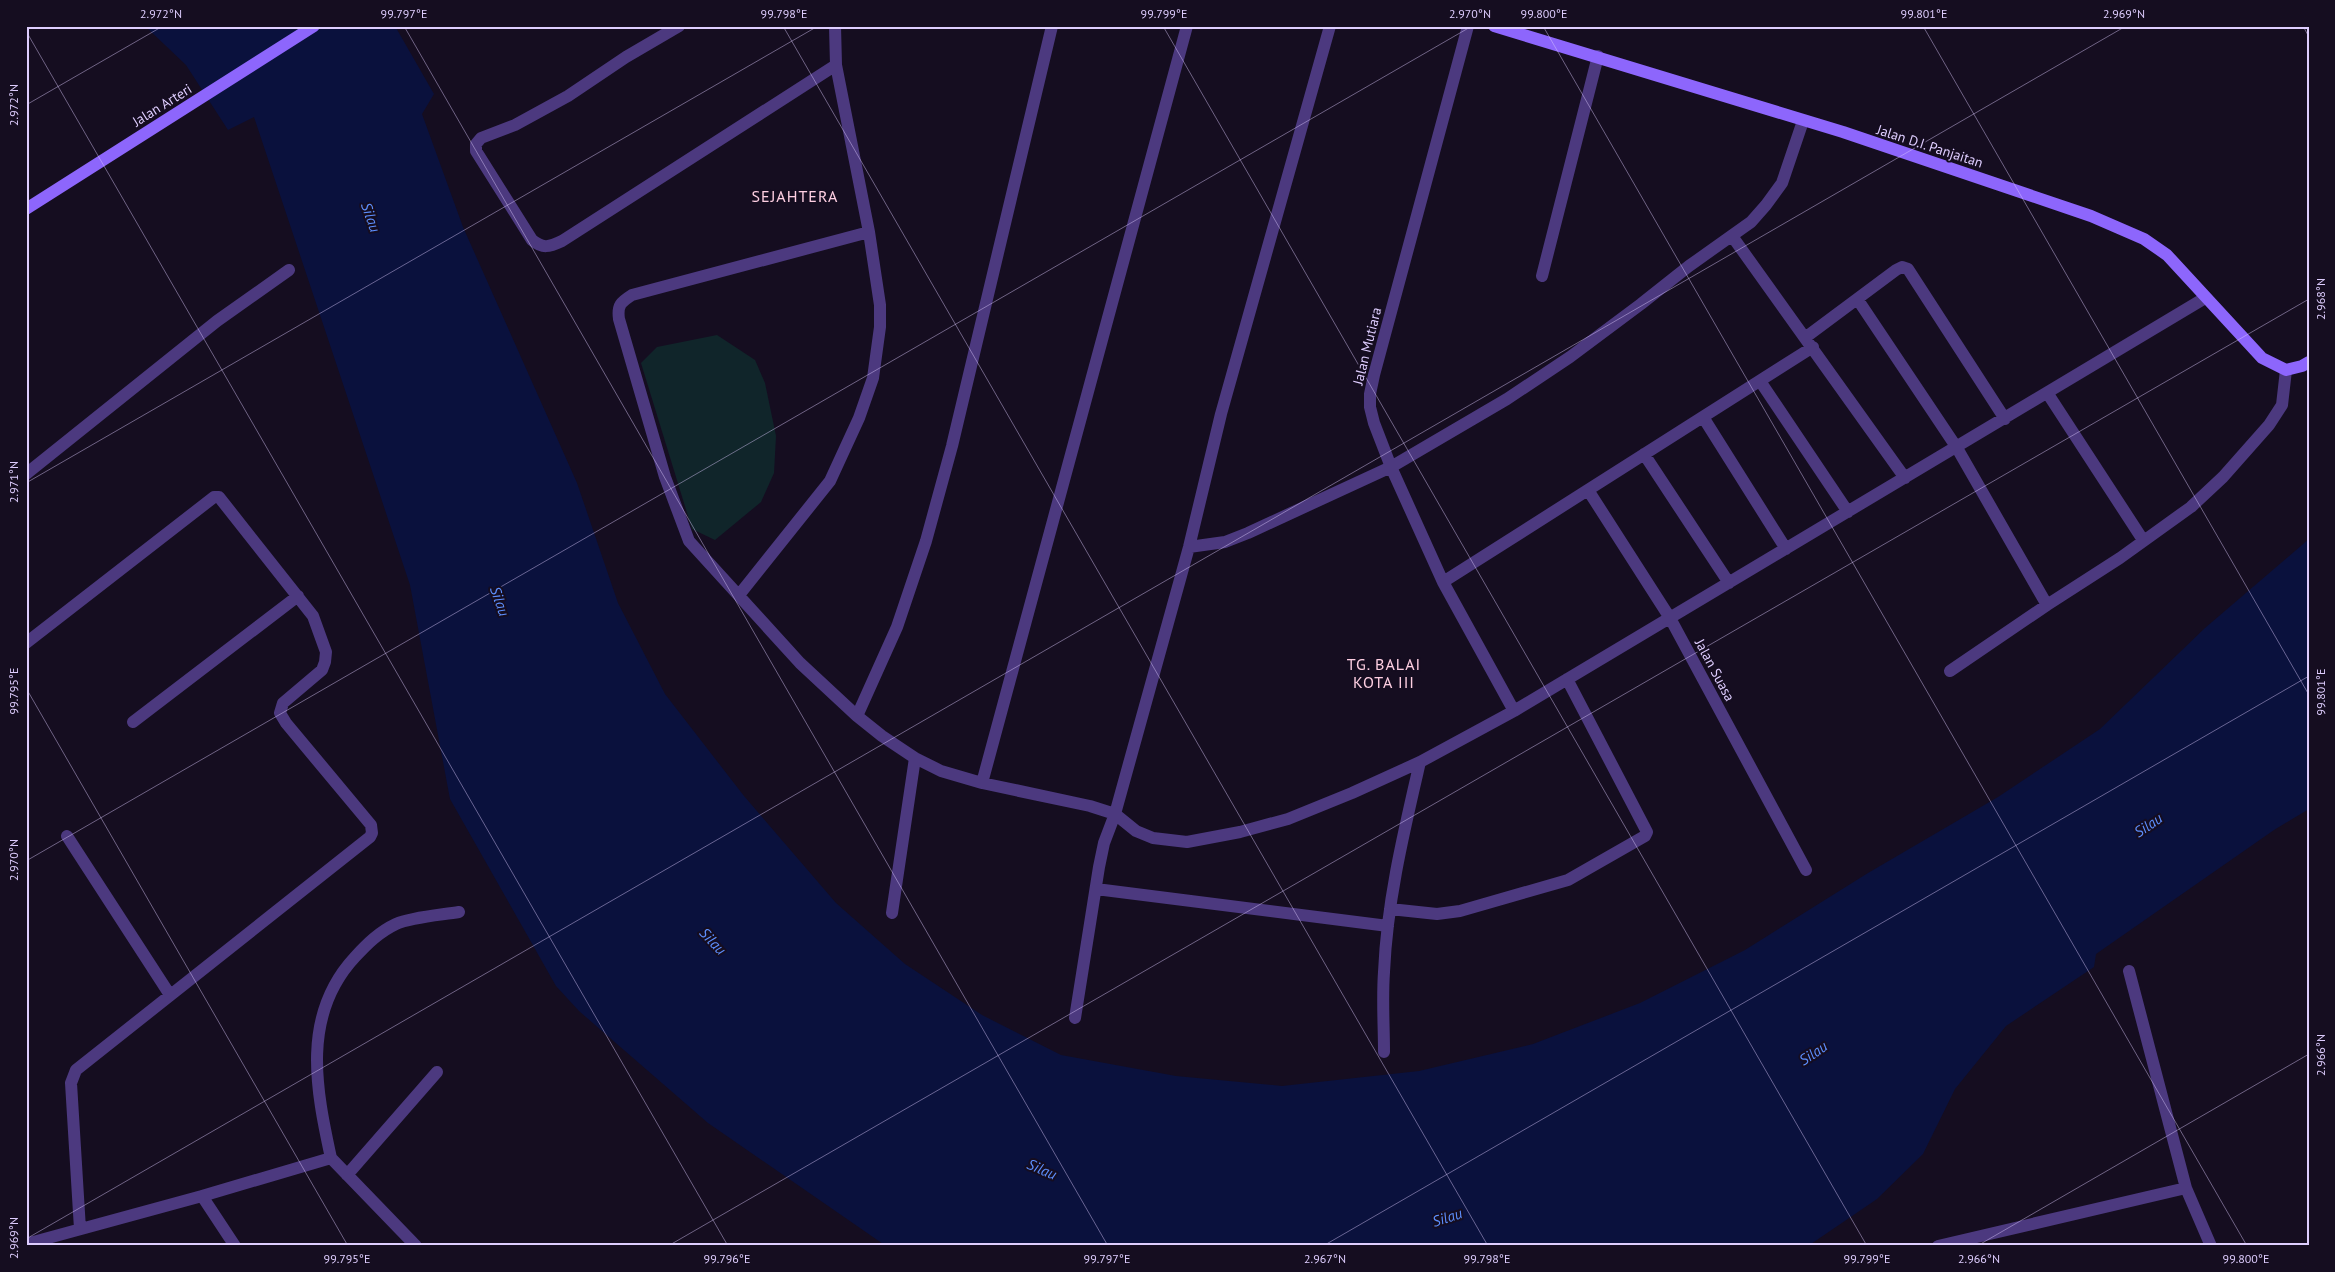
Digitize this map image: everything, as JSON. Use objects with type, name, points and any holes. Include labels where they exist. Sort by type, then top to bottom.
[{"type":"main road","name":"Jalan Arteri","points":[[26,209],[314,26]]},
{"type":"main road","name":"Jalan D.I. Panjaitan","points":[[1494,26],[1598,56],[1803,121],[2091,216],[2144,239],[2167,255],[2185,272],[2205,298],[2262,358],[2286,370]]},
{"type":"main road","points":[[2286,370],[2309,362]]},
{"type":"street","points":[[679,26],[626,57],[568,96],[515,125],[481,138],[476,144],[476,151],[532,240],[540,247],[549,247],[562,241],[836,65]]},
{"type":"street","points":[[739,595],[830,481],[859,418],[873,378],[880,327],[880,305],[869,232],[836,65],[835,26]]},
{"type":"street","points":[[858,716],[897,627],[926,541],[952,446],[1052,26]]},
{"type":"street","points":[[982,783],[1187,26]]},
{"type":"street","points":[[1075,1018],[1104,843],[1115,814],[1189,547],[1221,414],[1330,26]]},
{"type":"street","name":"Jalan Mutiara","points":[[1468,26],[1370,394],[1374,422],[1391,468],[1442,582],[1514,711]]},
{"type":"street","points":[[1542,276],[1598,56]]},
{"type":"street","points":[[1189,547],[1224,542],[1248,533],[1391,468],[1507,398],[1570,357],[1689,266],[1751,222],[1782,183],[1803,121]]},
{"type":"street","points":[[869,232],[632,296],[621,302],[618,309],[662,468],[688,541],[800,663],[882,736],[915,758],[941,771],[982,783],[1115,814],[1136,831],[1153,838],[1171,842],[1196,840],[1240,832],[1288,819],[1352,793],[1420,762],[1514,711],[2048,394],[2205,298]]},
{"type":"street","points":[[1732,236],[1905,478]]},
{"type":"street","points":[[1442,582],[1760,381],[1858,300],[1902,267],[1908,269],[2005,419]]},
{"type":"street","points":[[26,474],[217,320],[289,270]]},
{"type":"street","points":[[1858,300],[1957,448],[2047,605]]},
{"type":"street","points":[[1950,671],[2120,558],[2191,507],[2224,477],[2269,425],[2282,405],[2286,370]]},
{"type":"street","points":[[1760,381],[1848,512]]},
{"type":"street","points":[[2048,394],[2143,540]]},
{"type":"street","points":[[1703,417],[1786,549]]},
{"type":"street","points":[[1644,454],[1729,583]]},
{"type":"street","name":"Jalan Suasa","points":[[1588,490],[1670,618],[1806,870]]},
{"type":"street","points":[[26,643],[216,496],[222,499],[314,616],[326,652],[325,662],[322,670],[283,703],[280,713],[286,723],[371,825],[372,833],[370,837],[76,1070],[71,1083],[80,1229]]},
{"type":"street","points":[[133,722],[298,596]]},
{"type":"street","points":[[1390,910],[1436,914],[1460,911],[1568,880],[1646,836],[1647,832],[1567,679]]},
{"type":"street","points":[[892,913],[915,758]]},
{"type":"street","points":[[1384,1052],[1384,972],[1388,926],[1405,825],[1420,762]]},
{"type":"street","points":[[67,836],[170,995]]},
{"type":"street","points":[[1096,889],[1388,926]]},
{"type":"street","points":[[416,1246],[331,1158],[322,1118],[316,1068],[318,1028],[336,982],[367,944],[377,935],[397,923],[459,912]]},
{"type":"street","points":[[2129,971],[2186,1188],[2211,1246]]},
{"type":"street","points":[[347,1175],[437,1072]]},
{"type":"street","points":[[26,1244],[202,1196],[331,1158]]},
{"type":"street","points":[[1938,1246],[2186,1188]]},
{"type":"street","points":[[202,1196],[235,1246]]},
{"type":"green space","points":[[717,335],[755,360],[765,383],[776,436],[774,473],[761,502],[715,540],[692,529],[641,363],[657,347]]},
{"type":"water","name":"Silau","points":[[145,26],[395,26],[434,94],[422,114],[463,227],[577,483],[618,603],[665,694],[744,796],[836,903],[905,964],[982,1015],[1061,1055],[1176,1076],[1282,1086],[1419,1071],[1533,1044],[1640,1003],[1745,950],[1868,873],[1998,797],[2100,729],[2205,628],[2309,539],[2309,809],[2274,830],[2096,954],[2094,967],[2006,1026],[1955,1089],[1923,1154],[1877,1199],[1808,1246],[886,1246],[708,1123],[579,1011],[556,986],[450,799],[410,585],[254,117],[228,130],[186,65]]},
{"type":"district","name":"SEJAHTERA","points":[[795,196]]},
{"type":"district","name":"TG. BALAI KOTA III","points":[[1384,673]]}]
